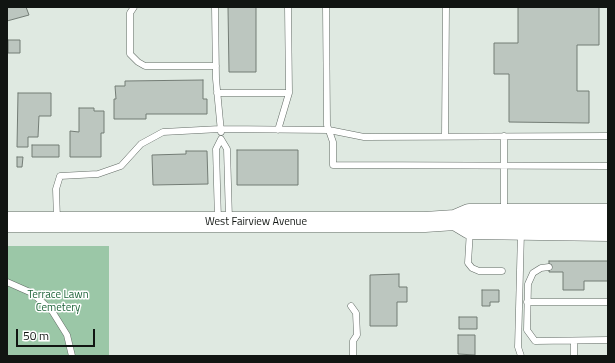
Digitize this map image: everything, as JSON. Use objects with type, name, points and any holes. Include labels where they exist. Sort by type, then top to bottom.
[{"type":"main road","name":"West Fairview Avenue","points":[[462,225],[469,214],[608,214]]},
{"type":"main road","name":"West Fairview Avenue","points":[[7,222],[425,222],[521,230],[608,232]]},
{"type":"lane","points":[[134,7],[130,13],[130,54],[138,62],[145,66],[216,66]]},
{"type":"lane","points":[[215,7],[217,93],[220,130],[221,140],[227,149],[224,222]]},
{"type":"lane","points":[[278,130],[289,93],[288,7]]},
{"type":"lane","points":[[326,7],[327,125],[333,142],[333,165],[504,167],[608,166]]},
{"type":"lane","points":[[445,136],[446,7]]},
{"type":"lane","points":[[217,93],[289,93]]},
{"type":"lane","points":[[57,222],[56,189],[60,176],[98,174],[121,166],[141,144],[163,132],[220,130],[329,130],[364,136],[608,136]]},
{"type":"lane","points":[[504,136],[504,213]]},
{"type":"lane","points":[[221,140],[216,149],[224,222]]},
{"type":"lane","points":[[462,225],[468,263],[472,268],[479,271],[502,271]]},
{"type":"lane","points":[[521,230],[518,347],[521,356]]},
{"type":"lane","points":[[549,267],[541,268],[533,273],[528,284],[527,330],[535,341],[608,340]]},
{"type":"lane","points":[[7,282],[32,293],[52,311],[67,335],[72,356]]},
{"type":"lane","points":[[527,302],[608,302]]},
{"type":"lane","points":[[351,306],[356,313],[357,335],[353,342],[353,356]]},
{"type":"lane","points":[[574,341],[574,356]]},
{"type":"green space","name":"Terrace Lawn Cemetery","points":[[7,246],[109,246],[109,356],[7,356]]},
{"type":"building","points":[[7,7],[26,7],[29,15],[7,21]]},
{"type":"building","points":[[228,7],[256,7],[256,72],[229,72]]},
{"type":"building","points":[[518,7],[599,7],[599,45],[577,45],[577,91],[589,91],[589,123],[509,122],[509,74],[494,74],[494,43],[518,43]]},
{"type":"building","points":[[8,40],[20,40],[20,53],[8,53]]},
{"type":"building","points":[[203,80],[203,99],[207,99],[207,114],[146,114],[146,119],[114,119],[114,99],[116,99],[115,86],[125,86],[125,81]]},
{"type":"building","points":[[18,93],[51,93],[51,116],[39,116],[38,137],[28,137],[28,147],[17,147]]},
{"type":"building","points":[[79,108],[94,108],[94,111],[104,111],[104,133],[101,133],[101,157],[70,157],[70,131],[79,132]]},
{"type":"building","points":[[32,145],[59,145],[59,157],[32,157]]},
{"type":"building","points":[[237,150],[298,150],[298,185],[237,185]]},
{"type":"building","points":[[186,151],[207,151],[208,184],[153,185],[152,155],[186,154]]},
{"type":"building","points":[[17,157],[23,157],[22,167],[17,167]]},
{"type":"building","points":[[549,261],[608,261],[608,281],[584,281],[584,290],[563,290],[563,272],[549,272]]},
{"type":"building","points":[[399,274],[399,287],[407,287],[407,302],[397,302],[397,326],[370,326],[370,275]]},
{"type":"building","points":[[482,290],[499,290],[499,302],[490,302],[490,306],[482,306]]},
{"type":"building","points":[[459,317],[477,317],[477,329],[459,329]]},
{"type":"building","points":[[458,335],[475,335],[475,355],[458,354]]}]
